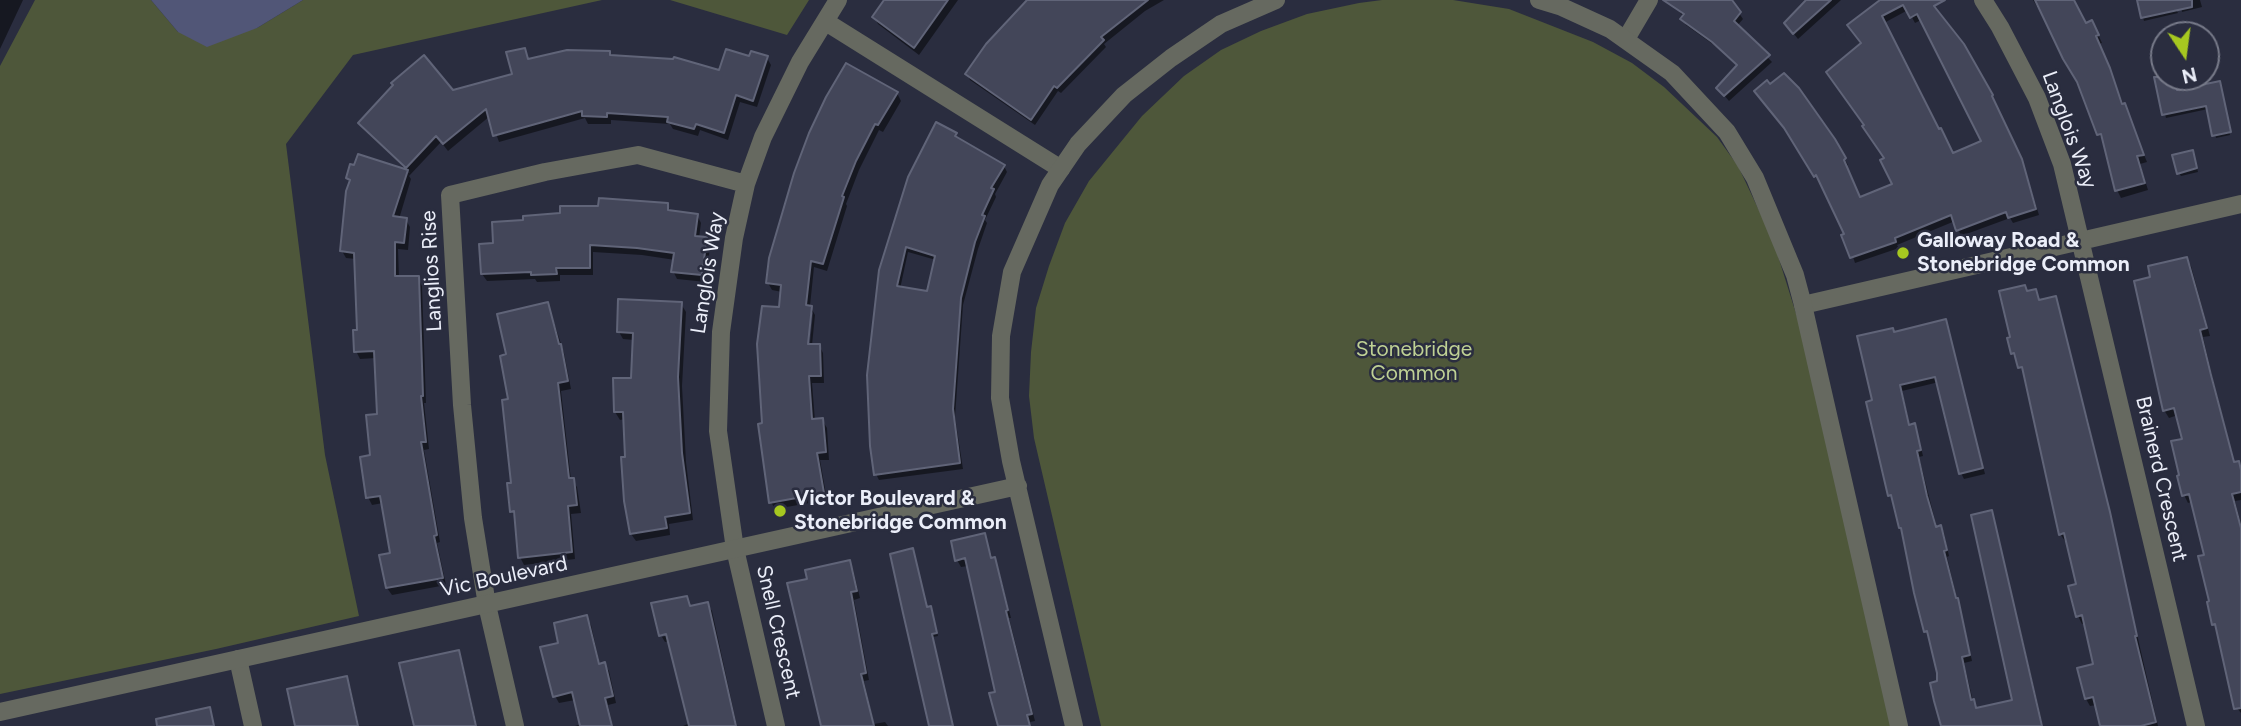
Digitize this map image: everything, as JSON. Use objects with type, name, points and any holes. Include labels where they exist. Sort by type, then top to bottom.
[{"type":"street","name":"Langlois Way","points":[[736,549],[718,431],[720,332],[734,238],[746,184],[763,137],[800,62],[838,0]]},
{"type":"street","points":[[1074,726],[1011,461],[1000,398],[1002,336],[1012,272],[1050,185],[1078,144],[1124,95],[1221,24],[1276,0]]},
{"type":"street","points":[[1539,0],[1562,7],[1610,29],[1672,73],[1727,132],[1755,178],[1790,263],[1803,305],[1899,726]]},
{"type":"street","points":[[1626,38],[1649,0]]},
{"type":"street","name":"Langlois Way","points":[[1983,0],[2037,98],[2062,164],[2081,243]]},
{"type":"street","points":[[825,22],[1061,169]]},
{"type":"street","name":"Langlios Rise","points":[[487,605],[472,518],[462,405],[450,195],[545,172],[638,155],[746,184]]},
{"type":"street","points":[[1803,305],[2241,204]]},
{"type":"street","name":"Brainerd Crescent","points":[[2081,243],[2196,726]]},
{"type":"street","name":"Vic Boulevard","points":[[0,712],[1018,486]]},
{"type":"street","name":"Snell Crescent","points":[[736,549],[776,726]]},
{"type":"street","points":[[487,605],[515,726]]},
{"type":"street","points":[[238,659],[253,726]]},
{"type":"green space","points":[[35,0],[151,0],[178,32],[257,28],[303,0],[602,0],[353,55],[286,144],[325,455],[359,616],[0,694],[0,66]]},
{"type":"green space","points":[[670,0],[809,0],[787,35]]},
{"type":"green space","name":"Stonebridge Common","points":[[1382,0],[1453,0],[1509,9],[1593,42],[1632,63],[1664,87],[1717,137],[1738,166],[1773,240],[1804,339],[1892,726],[1101,726],[1034,438],[1029,396],[1036,308],[1065,223],[1089,181],[1142,116],[1184,76],[1221,50],[1261,31],[1307,14]]},
{"type":"water","points":[[151,0],[303,0],[257,28],[207,47],[178,32]]},
{"type":"building","points":[[884,0],[948,0],[914,48],[872,17]]},
{"type":"building","points":[[1027,0],[1148,0],[1101,37],[1104,40],[1057,88],[1054,86],[1031,120],[965,74],[986,44]]},
{"type":"building","points":[[1663,0],[1732,0],[1741,12],[1734,21],[1770,55],[1724,96],[1716,88],[1737,65],[1712,42],[1680,19],[1684,14]]},
{"type":"building","points":[[1806,0],[1831,0],[1793,34],[1784,23]]},
{"type":"building","points":[[1880,0],[1945,0],[1934,6],[1964,44],[1993,95],[2022,159],[2036,209],[2008,218],[2006,212],[1956,231],[1951,215],[1895,238],[1896,242],[1850,258],[1841,235],[1844,234],[1816,175],[1814,177],[1784,128],[1754,91],[1767,80],[1770,84],[1784,73],[1799,88],[1835,139],[1846,158],[1844,160],[1860,197],[1892,184],[1880,160],[1884,158],[1826,72],[1861,43],[1847,25]],"holes":[[[1903,5],[1910,18],[1917,14],[1981,141],[1953,153],[1941,128],[1939,129],[1882,16]]]},
{"type":"building","points":[[2035,0],[2074,0],[2086,23],[2092,20],[2122,104],[2125,103],[2144,155],[2137,156],[2145,183],[2115,191],[2101,134],[2097,135],[2077,82]]},
{"type":"building","points":[[2137,0],[2192,0],[2192,7],[2141,18]]},
{"type":"building","points":[[525,48],[528,59],[567,50],[610,51],[610,55],[674,57],[719,70],[726,49],[749,56],[751,51],[768,56],[753,101],[736,95],[724,133],[696,124],[694,129],[667,122],[668,117],[607,113],[607,117],[582,116],[582,111],[493,136],[486,109],[443,144],[436,136],[406,168],[358,123],[393,85],[391,83],[424,55],[453,90],[512,74],[506,52]]},
{"type":"building","points":[[846,63],[898,92],[878,125],[875,124],[856,161],[842,196],[844,197],[823,264],[811,261],[806,305],[812,306],[808,344],[820,344],[821,376],[809,376],[812,419],[823,418],[826,452],[817,453],[824,493],[769,503],[758,424],[762,423],[757,344],[762,306],[779,307],[781,285],[766,283],[769,258],[809,133]]},
{"type":"building","points":[[2220,81],[2231,132],[2212,136],[2206,106],[2162,115],[2157,91],[2220,91]]},
{"type":"building","points":[[936,122],[1005,165],[991,188],[994,189],[982,215],[985,216],[975,242],[961,298],[953,409],[960,463],[874,475],[867,375],[879,270],[908,177]],"holes":[[[906,247],[935,256],[927,291],[897,286]]]},
{"type":"building","points":[[2193,150],[2197,168],[2177,174],[2172,155]]},
{"type":"building","points":[[358,154],[408,170],[393,216],[407,218],[404,243],[395,242],[395,276],[419,276],[421,396],[426,442],[421,442],[437,535],[434,536],[443,578],[386,588],[379,555],[390,553],[380,496],[366,498],[360,457],[370,455],[366,415],[377,414],[374,351],[354,352],[353,330],[357,330],[354,253],[340,251],[346,191],[350,180],[346,178],[350,164],[354,165]]},
{"type":"building","points":[[599,198],[668,203],[668,210],[698,214],[695,236],[707,237],[702,275],[671,272],[674,253],[590,245],[590,268],[556,268],[557,274],[481,274],[479,244],[493,243],[492,222],[560,213],[560,206],[598,206]]},
{"type":"building","points":[[2187,257],[2207,328],[2200,330],[2211,375],[2234,462],[2239,461],[2241,470],[2241,492],[2232,494],[2241,528],[2241,708],[2234,709],[2215,624],[2212,625],[2198,556],[2204,555],[2189,494],[2182,496],[2177,476],[2179,475],[2171,441],[2182,439],[2174,408],[2163,411],[2134,281],[2150,277],[2148,266]]},
{"type":"building","points":[[2025,285],[2027,291],[2036,289],[2039,300],[2056,296],[2110,512],[2135,636],[2156,722],[2141,726],[2100,726],[2093,697],[2085,699],[2077,668],[2093,664],[2082,615],[2076,617],[2068,586],[2076,584],[2064,533],[2059,535],[2022,367],[2018,368],[2014,353],[2011,354],[2007,338],[2010,337],[1999,291]]},
{"type":"building","points":[[618,299],[682,302],[678,377],[682,453],[690,513],[665,517],[667,528],[630,534],[624,501],[621,457],[625,457],[623,412],[614,412],[613,378],[631,378],[633,333],[617,332]]},
{"type":"building","points":[[548,302],[561,344],[568,381],[558,383],[569,478],[574,478],[577,505],[568,506],[572,552],[518,558],[514,511],[510,512],[507,483],[511,483],[502,400],[508,399],[500,356],[506,354],[497,314]]},
{"type":"building","points":[[1946,319],[1983,468],[1959,474],[1935,377],[1900,385],[1909,425],[1915,423],[1921,450],[1917,451],[1927,496],[1936,527],[1941,525],[1947,550],[1944,551],[1958,598],[1970,655],[1962,657],[1971,700],[1974,699],[1976,708],[2012,700],[1971,515],[1992,510],[2042,726],[1941,726],[1934,701],[1930,683],[1937,681],[1937,673],[1914,593],[1901,528],[1891,495],[1888,496],[1866,402],[1872,400],[1857,336],[1893,328],[1894,332]]},
{"type":"building","points":[[985,533],[991,558],[995,557],[1008,610],[1006,611],[1032,714],[1027,715],[1030,726],[998,726],[989,693],[995,692],[965,558],[955,561],[951,541]]},
{"type":"building","points":[[913,548],[927,607],[931,606],[937,633],[932,634],[953,726],[929,726],[903,613],[890,554]]},
{"type":"building","points":[[850,560],[857,591],[851,592],[866,673],[861,674],[874,726],[821,726],[787,583],[807,579],[805,570]]},
{"type":"building","points":[[687,596],[690,606],[708,602],[736,726],[689,726],[666,634],[659,636],[651,603]]},
{"type":"building","points":[[587,615],[599,664],[605,662],[613,696],[605,698],[612,726],[580,726],[572,692],[553,697],[540,647],[558,643],[554,623]]},
{"type":"building","points":[[459,650],[476,726],[414,726],[399,663]]},
{"type":"building","points":[[347,676],[358,726],[295,726],[287,689]]},
{"type":"building","points":[[210,707],[214,726],[157,726],[156,719]]},
{"type":"place","name":"Galloway Road & Stonebridge Common","points":[[1903,253]]},
{"type":"place","name":"Victor Boulevard & Stonebridge Common","points":[[780,511]]}]
